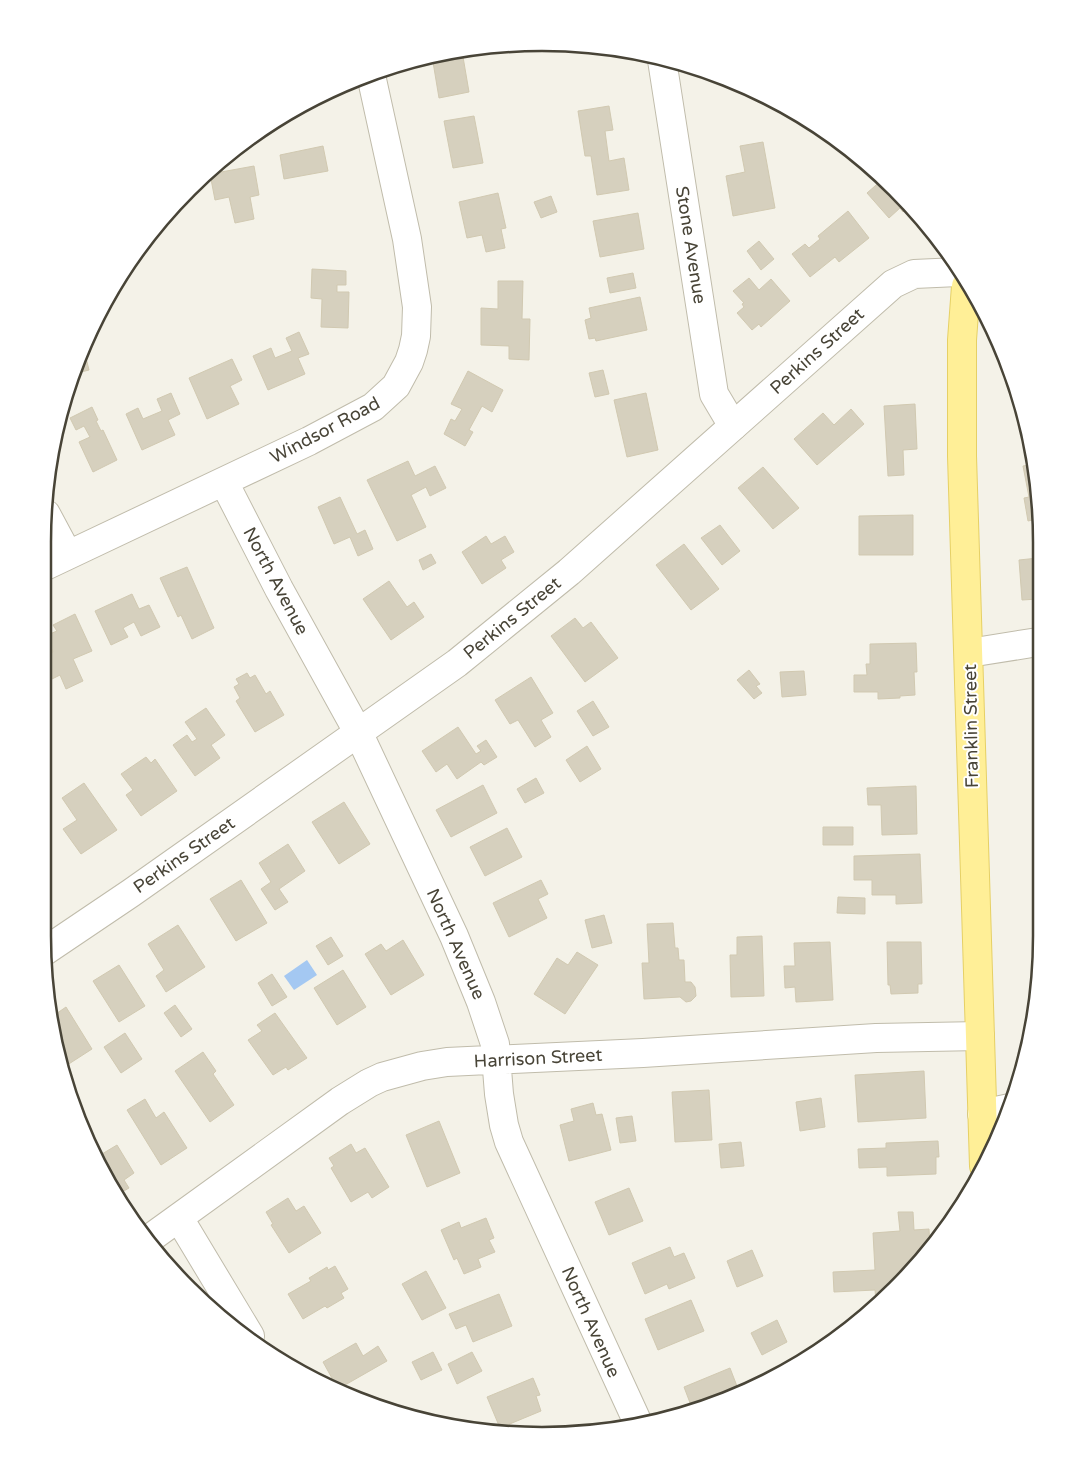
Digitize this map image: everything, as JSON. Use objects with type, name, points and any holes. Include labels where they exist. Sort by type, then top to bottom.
[{"type":"main road","name":"Franklin Street","points":[[965,294],[962,340],[962,447],[983,1150]]},
{"type":"street","name":"Stone Avenue","points":[[670,68],[714,394],[732,426]]},
{"type":"street","name":"Windsor Road","points":[[51,563],[309,441],[373,407],[396,386],[409,362],[416,336],[417,322],[413,275],[372,82]]},
{"type":"street","name":"Perkins Street","points":[[51,946],[131,893],[487,640],[569,572],[892,284],[914,274],[952,272]]},
{"type":"street","name":"North Avenue","points":[[224,482],[279,589],[358,732],[471,977],[491,1030],[497,1060],[499,1094],[509,1142],[635,1417]]},
{"type":"street","points":[[52,524],[68,555]]},
{"type":"street","points":[[969,653],[1033,643]]},
{"type":"street","name":"Harrison Street","points":[[154,1236],[340,1101],[369,1083],[422,1066],[447,1062],[643,1053],[876,1038],[980,1036]]},
{"type":"street","points":[[982,1114],[1001,1110]]},
{"type":"street","points":[[179,1218],[244,1325]]},
{"type":"water","points":[[307,960],[317,975],[294,990],[284,976]]},
{"type":"building","points":[[463,58],[469,92],[439,98],[433,64]]},
{"type":"building","points":[[609,106],[613,130],[605,131],[609,161],[624,158],[629,190],[597,195],[591,156],[585,156],[578,111]]},
{"type":"building","points":[[474,116],[483,163],[453,168],[444,121]]},
{"type":"building","points":[[763,142],[775,208],[733,216],[726,176],[745,172],[740,146]]},
{"type":"building","points":[[323,146],[328,171],[284,179],[280,155]]},
{"type":"building","points":[[254,166],[259,195],[250,197],[254,219],[235,223],[229,197],[215,200],[211,180],[219,172]]},
{"type":"building","points":[[877,184],[904,211],[903,212],[900,208],[889,218],[867,193]]},
{"type":"building","points":[[498,193],[506,228],[501,229],[505,248],[486,252],[482,235],[467,238],[459,202]]},
{"type":"building","points":[[551,196],[557,212],[541,218],[534,202]]},
{"type":"building","points":[[848,211],[869,238],[839,262],[835,257],[810,277],[792,254],[805,244],[809,248],[820,239],[818,236]]},
{"type":"building","points":[[638,213],[644,249],[600,257],[593,221]]},
{"type":"building","points":[[759,241],[774,259],[761,270],[747,251]]},
{"type":"building","points":[[312,269],[346,271],[346,285],[337,285],[337,292],[349,292],[348,328],[321,327],[322,299],[311,298]]},
{"type":"building","points":[[633,273],[636,288],[610,293],[607,278]]},
{"type":"building","points":[[749,278],[759,290],[771,279],[790,301],[761,327],[759,324],[752,330],[737,313],[744,307],[742,304],[744,303],[733,291]]},
{"type":"building","points":[[498,281],[523,281],[522,319],[530,319],[529,360],[509,359],[509,346],[481,345],[481,308],[498,309]]},
{"type":"building","points":[[640,297],[647,330],[596,341],[595,338],[589,339],[585,320],[591,318],[589,308]]},
{"type":"building","points":[[299,332],[309,354],[298,358],[305,374],[268,390],[253,356],[271,348],[275,358],[292,351],[286,338]]},
{"type":"building","points":[[232,359],[242,380],[230,386],[239,404],[207,419],[189,378]]},
{"type":"building","points":[[87,360],[89,370],[82,372]]},
{"type":"building","points":[[603,370],[609,394],[595,397],[589,373]]},
{"type":"building","points":[[468,371],[503,390],[492,412],[482,406],[469,430],[473,432],[465,446],[444,434],[451,419],[455,421],[462,409],[451,404]]},
{"type":"building","points":[[171,393],[180,414],[168,420],[175,435],[142,450],[126,414],[138,408],[143,419],[162,411],[157,399]]},
{"type":"building","points":[[646,393],[658,450],[627,457],[614,400]]},
{"type":"building","points":[[915,404],[917,449],[903,450],[904,475],[888,476],[884,406]]},
{"type":"building","points":[[92,407],[98,420],[96,421],[101,431],[103,430],[117,460],[93,472],[79,442],[90,437],[84,426],[76,430],[70,418]]},
{"type":"building","points":[[851,409],[864,424],[817,465],[794,439],[823,413],[834,425]]},
{"type":"building","points":[[408,461],[415,476],[435,466],[446,488],[430,496],[426,487],[411,495],[426,527],[397,541],[367,480]]},
{"type":"building","points":[[1027,465],[1032,510],[1032,520],[1028,521],[1024,498],[1029,497],[1023,466]]},
{"type":"building","points":[[763,467],[799,508],[773,529],[738,488]]},
{"type":"building","points":[[340,497],[357,534],[365,530],[373,549],[358,556],[350,537],[334,544],[318,507]]},
{"type":"building","points":[[913,515],[913,555],[859,555],[859,516]]},
{"type":"building","points":[[720,525],[740,551],[722,565],[701,538]]},
{"type":"building","points":[[486,536],[491,544],[505,536],[514,552],[501,560],[506,568],[482,584],[462,552]]},
{"type":"building","points":[[684,544],[719,589],[691,610],[656,565]]},
{"type":"building","points":[[431,554],[436,563],[423,570],[419,560]]},
{"type":"building","points":[[1033,559],[1033,599],[1022,600],[1019,560]]},
{"type":"building","points":[[187,567],[214,628],[192,639],[181,615],[178,617],[160,578]]},
{"type":"building","points":[[389,581],[407,607],[414,602],[424,617],[391,640],[363,599]]},
{"type":"building","points":[[132,594],[139,609],[149,605],[160,627],[141,636],[134,622],[123,628],[128,637],[111,645],[95,611]]},
{"type":"building","points":[[75,614],[92,651],[73,659],[83,681],[66,689],[60,675],[51,680],[51,653],[53,652],[51,648],[51,634],[57,631],[53,625]]},
{"type":"building","points":[[575,618],[583,628],[591,622],[618,658],[585,682],[551,636]]},
{"type":"building","points":[[916,643],[917,672],[914,672],[915,695],[878,699],[878,692],[854,692],[854,675],[867,675],[866,664],[870,664],[870,644]]},
{"type":"building","points":[[749,670],[760,684],[756,686],[762,693],[754,699],[737,680]]},
{"type":"building","points":[[804,671],[806,695],[782,697],[780,672]]},
{"type":"building","points":[[247,673],[250,678],[255,675],[266,694],[270,691],[284,715],[255,732],[236,701],[240,698],[234,687],[239,684],[236,679]]},
{"type":"building","points":[[531,677],[553,713],[541,720],[551,737],[535,747],[518,720],[510,724],[495,700]]},
{"type":"building","points":[[593,701],[609,727],[593,736],[577,711]]},
{"type":"building","points":[[206,708],[225,735],[211,745],[220,758],[195,776],[173,745],[187,735],[192,742],[197,739],[185,722]]},
{"type":"building","points":[[458,727],[476,754],[481,751],[477,746],[486,740],[497,757],[484,765],[481,762],[457,779],[447,764],[436,772],[422,751]]},
{"type":"building","points":[[587,746],[601,769],[580,782],[566,760]]},
{"type":"building","points":[[146,757],[151,763],[155,759],[177,791],[141,816],[126,795],[133,790],[121,774]]},
{"type":"building","points":[[536,778],[544,793],[525,803],[517,789]]},
{"type":"building","points":[[84,783],[117,830],[81,854],[63,829],[77,820],[62,798]]},
{"type":"building","points":[[483,785],[497,813],[451,837],[436,810]]},
{"type":"building","points":[[916,786],[917,834],[882,835],[881,805],[868,805],[867,788]]},
{"type":"building","points":[[344,802],[370,844],[339,864],[312,822]]},
{"type":"building","points":[[823,827],[853,827],[853,845],[823,845]]},
{"type":"building","points":[[507,828],[522,857],[485,876],[470,847]]},
{"type":"building","points":[[288,844],[305,871],[279,889],[288,902],[275,910],[261,889],[271,882],[259,863]]},
{"type":"building","points":[[920,854],[922,903],[896,904],[896,895],[872,895],[872,880],[854,880],[854,856]]},
{"type":"building","points":[[241,880],[267,923],[236,941],[210,899]]},
{"type":"building","points":[[541,880],[548,894],[538,899],[547,918],[509,937],[493,903]]},
{"type":"building","points":[[838,897],[865,898],[865,914],[837,913]]},
{"type":"building","points":[[604,915],[612,943],[592,948],[585,920]]},
{"type":"building","points":[[673,923],[675,948],[678,948],[679,960],[684,960],[685,982],[691,982],[695,987],[696,996],[691,1001],[686,1002],[680,997],[644,999],[642,963],[649,963],[647,924]]},
{"type":"building","points":[[178,925],[205,967],[166,992],[156,976],[164,970],[148,944]]},
{"type":"building","points":[[762,936],[764,996],[731,997],[730,955],[737,955],[737,937]]},
{"type":"building","points":[[331,937],[343,956],[328,965],[316,946]]},
{"type":"building","points":[[403,940],[424,975],[391,995],[365,954],[381,944],[386,951]]},
{"type":"building","points":[[830,942],[833,1000],[796,1002],[795,987],[785,988],[784,966],[795,966],[794,943]]},
{"type":"building","points":[[887,942],[921,942],[922,984],[918,984],[918,993],[891,994],[890,985],[888,985]]},
{"type":"building","points":[[577,952],[598,965],[565,1014],[534,994],[557,958],[568,965]]},
{"type":"building","points":[[119,965],[145,1006],[119,1022],[93,981]]},
{"type":"building","points":[[343,970],[366,1007],[337,1025],[314,988]]},
{"type":"building","points":[[272,974],[287,997],[272,1006],[258,983]]},
{"type":"building","points":[[175,1005],[192,1029],[181,1037],[164,1013]]},
{"type":"building","points":[[66,1007],[92,1049],[68,1064],[61,1032],[57,1013]]},
{"type":"building","points":[[275,1013],[307,1058],[288,1070],[286,1067],[273,1075],[248,1040],[262,1031],[257,1025]]},
{"type":"building","points":[[125,1033],[142,1059],[121,1073],[104,1047]]},
{"type":"building","points":[[203,1052],[216,1071],[213,1074],[234,1105],[210,1122],[175,1071]]},
{"type":"building","points":[[924,1071],[926,1118],[858,1122],[855,1075]]},
{"type":"building","points":[[709,1090],[712,1140],[675,1142],[672,1092]]},
{"type":"building","points":[[821,1098],[825,1127],[800,1131],[796,1102]]},
{"type":"building","points":[[145,1099],[156,1118],[164,1112],[187,1148],[161,1165],[127,1110]]},
{"type":"building","points":[[593,1103],[596,1115],[602,1114],[611,1150],[569,1161],[560,1125],[574,1121],[571,1109]]},
{"type":"building","points":[[632,1116],[636,1141],[620,1143],[616,1118]]},
{"type":"building","points":[[439,1121],[460,1173],[427,1187],[406,1135]]},
{"type":"building","points":[[938,1141],[939,1157],[936,1157],[936,1174],[887,1176],[887,1167],[859,1168],[858,1149],[886,1148],[886,1143]]},
{"type":"building","points":[[741,1142],[744,1166],[721,1168],[719,1144]]},
{"type":"building","points":[[351,1144],[356,1153],[365,1148],[389,1187],[372,1198],[368,1192],[351,1202],[331,1168],[334,1166],[329,1158]]},
{"type":"building","points":[[117,1145],[134,1173],[124,1180],[129,1188],[123,1191],[102,1154]]},
{"type":"building","points":[[629,1188],[643,1221],[609,1235],[595,1202]]},
{"type":"building","points":[[288,1198],[296,1211],[304,1206],[321,1233],[289,1253],[271,1225],[273,1224],[266,1212]]},
{"type":"building","points":[[898,1212],[913,1212],[914,1230],[929,1229],[929,1237],[911,1260],[876,1296],[875,1290],[834,1292],[833,1272],[875,1270],[873,1233],[900,1231]]},
{"type":"building","points":[[486,1218],[494,1238],[489,1240],[495,1252],[478,1259],[481,1267],[464,1274],[457,1258],[454,1260],[441,1230],[459,1222],[461,1228]]},
{"type":"building","points":[[670,1247],[674,1257],[684,1253],[695,1278],[669,1289],[667,1284],[645,1294],[632,1263]]},
{"type":"building","points":[[752,1250],[763,1276],[737,1287],[727,1261]]},
{"type":"building","points":[[335,1266],[348,1289],[341,1293],[344,1298],[327,1308],[325,1306],[303,1319],[288,1294],[311,1281],[309,1278],[327,1267],[328,1270]]},
{"type":"building","points":[[426,1271],[446,1308],[422,1320],[402,1284]]},
{"type":"building","points":[[499,1294],[512,1326],[473,1342],[466,1325],[456,1329],[449,1314]]},
{"type":"building","points":[[691,1300],[704,1331],[658,1350],[645,1319]]},
{"type":"building","points":[[777,1320],[787,1342],[762,1355],[751,1333]]},
{"type":"building","points":[[356,1343],[363,1356],[378,1346],[387,1361],[345,1385],[333,1379],[323,1362]]},
{"type":"building","points":[[433,1352],[442,1370],[421,1380],[412,1362]]},
{"type":"building","points":[[472,1352],[482,1371],[457,1384],[448,1364]]},
{"type":"building","points":[[730,1368],[737,1386],[690,1404],[684,1387]]},
{"type":"building","points":[[533,1378],[540,1395],[536,1396],[541,1411],[506,1426],[499,1425],[487,1397]]}]
